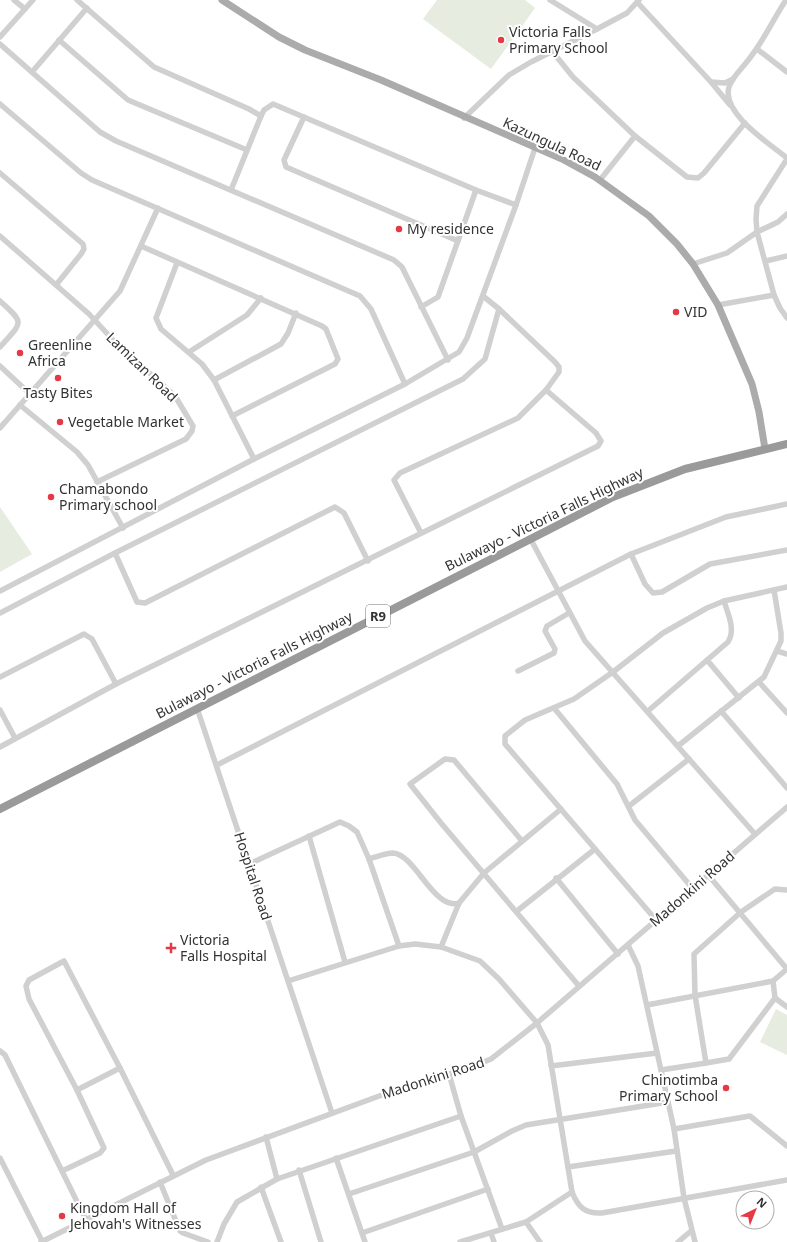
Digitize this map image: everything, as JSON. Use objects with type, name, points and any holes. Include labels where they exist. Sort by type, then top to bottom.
[{"type":"highway","name":"R9","points":[[765,449],[787,444]]},
{"type":"highway","name":"Bulawayo - Victoria Falls Highway","points":[[0,809],[613,497],[655,479],[685,469],[765,449]]},
{"type":"main road","points":[[236,0],[240,11]]},
{"type":"main road","name":"Kazungula Road","points":[[226,1],[279,37],[381,80],[464,118],[562,160],[600,180],[649,216],[693,264],[718,305],[752,384],[759,412],[765,449]]},
{"type":"street","points":[[14,0],[25,9]]},
{"type":"street","points":[[0,37],[33,0]]},
{"type":"street","points":[[77,0],[154,67],[249,109],[261,116]]},
{"type":"street","points":[[550,0],[597,29]]},
{"type":"street","points":[[731,105],[728,88],[733,79],[757,49],[786,0]]},
{"type":"street","points":[[464,118],[509,75],[552,51],[627,13],[638,1],[711,82],[745,123],[787,158],[757,206],[757,232],[774,295],[787,318]]},
{"type":"street","points":[[32,72],[87,8]]},
{"type":"street","points":[[59,40],[128,100],[247,150]]},
{"type":"street","points":[[0,44],[100,132],[116,141],[394,260],[402,268],[448,360]]},
{"type":"street","points":[[757,49],[787,72]]},
{"type":"street","points":[[552,51],[574,77],[635,136],[687,177],[698,178],[745,123]]},
{"type":"street","points":[[711,82],[725,83],[733,79]]},
{"type":"street","points":[[0,104],[81,173],[92,180],[360,296],[371,309],[405,384]]},
{"type":"street","points":[[231,190],[261,116],[264,110],[273,104],[476,190],[516,205]]},
{"type":"street","points":[[304,117],[284,160],[286,167],[458,241]]},
{"type":"street","points":[[600,180],[635,136]]},
{"type":"street","points":[[0,591],[123,528],[254,458],[405,384],[448,360],[459,352],[464,346],[483,296],[516,205],[534,148]]},
{"type":"street","points":[[0,173],[83,244],[84,249],[81,254],[56,285]]},
{"type":"street","points":[[421,307],[438,297],[476,190]]},
{"type":"street","points":[[0,428],[120,291],[158,208]]},
{"type":"street","points":[[693,264],[727,253],[757,232],[778,222],[787,214]]},
{"type":"street","name":"Lamizan Road","points":[[0,236],[94,319],[114,341],[175,396],[193,426],[192,431],[186,438],[97,482]]},
{"type":"street","points":[[141,246],[177,263],[296,313],[326,329],[337,356],[337,362],[332,366],[232,416]]},
{"type":"street","points":[[766,261],[787,256]]},
{"type":"street","points":[[177,263],[156,318],[161,329],[202,364],[214,380],[254,458]]},
{"type":"street","points":[[718,305],[774,295]]},
{"type":"street","points":[[421,533],[394,480],[400,473],[518,418],[546,390],[559,372],[559,368],[555,362],[499,309],[483,296]]},
{"type":"street","points":[[189,352],[247,315],[261,298]]},
{"type":"street","points":[[0,301],[17,316],[19,321],[17,328],[0,347]]},
{"type":"street","points":[[0,613],[115,553],[463,379],[484,359],[499,309]]},
{"type":"street","points":[[214,380],[281,344],[288,333],[296,313]]},
{"type":"street","points":[[0,366],[30,394]]},
{"type":"street","points":[[0,746],[116,684],[368,561],[421,533],[598,446],[601,441],[596,433],[546,390]]},
{"type":"street","points":[[20,405],[77,452],[88,465],[123,528]]},
{"type":"street","points":[[217,764],[631,554],[726,517],[787,504]]},
{"type":"street","points":[[115,553],[138,602],[145,603],[335,507],[344,513],[368,561]]},
{"type":"street","points":[[530,538],[585,641],[755,834]]},
{"type":"street","points":[[631,554],[645,584],[653,593],[662,592],[710,564],[787,550]]},
{"type":"street","points":[[656,920],[505,744],[505,736],[510,730],[524,720],[574,699],[613,672],[674,625],[724,601],[787,587]]},
{"type":"street","points":[[678,746],[764,677],[777,651],[781,633],[774,590]]},
{"type":"street","points":[[648,711],[732,637],[732,628],[724,601]]},
{"type":"street","points":[[518,671],[554,653],[555,649],[545,631],[546,626],[569,612]]},
{"type":"street","points":[[0,677],[84,634],[92,639],[116,684]]},
{"type":"street","points":[[777,651],[787,654]]},
{"type":"street","points":[[707,660],[739,698]]},
{"type":"street","points":[[759,682],[787,713]]},
{"type":"street","name":"Hospital Road","points":[[197,708],[217,764],[332,1113]]},
{"type":"street","points":[[554,708],[617,784],[635,820],[693,889]]},
{"type":"street","points":[[0,710],[15,738]]},
{"type":"street","points":[[721,711],[787,788]]},
{"type":"street","points":[[522,841],[454,760],[445,759],[410,784],[579,986]]},
{"type":"street","points":[[629,806],[689,759]]},
{"type":"street","points":[[441,947],[459,903],[484,873],[561,809]]},
{"type":"street","name":"Madonkini Road","points":[[42,1242],[173,1175],[206,1160],[390,1092],[449,1074],[491,1059],[537,1023],[709,876],[755,834],[787,809]]},
{"type":"street","points":[[249,864],[340,822],[345,823],[357,832],[369,858],[399,946]]},
{"type":"street","points":[[309,836],[345,962]]},
{"type":"street","points":[[517,911],[556,878],[595,849]]},
{"type":"street","points":[[369,858],[393,853],[397,854],[406,861],[444,902],[453,905],[459,903]]},
{"type":"street","points":[[647,1005],[773,981],[787,969],[741,912],[709,876]]},
{"type":"street","points":[[556,878],[618,954]]},
{"type":"street","points":[[706,1064],[696,995],[694,954],[741,912],[775,889],[787,890]]},
{"type":"street","points":[[288,981],[399,946],[415,944],[441,947],[480,961],[499,978],[537,1023],[548,1045],[559,1120],[572,1192],[580,1207],[587,1212],[594,1214],[787,1180]]},
{"type":"street","points":[[628,944],[638,966],[647,1005],[674,1129],[684,1198],[691,1231],[695,1242]]},
{"type":"street","points":[[62,1172],[100,1153],[104,1148],[77,1090],[29,999],[26,986],[28,980],[64,961],[120,1068],[173,1175]]},
{"type":"street","points":[[661,1070],[729,1060],[774,998],[773,981]]},
{"type":"street","points":[[774,998],[787,1008]]},
{"type":"street","points":[[0,1051],[5,1055],[86,1220]]},
{"type":"street","points":[[551,1066],[657,1053]]},
{"type":"street","points":[[77,1090],[120,1068]]},
{"type":"street","points":[[449,1074],[461,1116],[502,1229]]},
{"type":"street","points":[[348,1194],[474,1152],[526,1125],[668,1102]]},
{"type":"street","points":[[217,1242],[224,1224],[237,1202],[261,1187],[299,1170],[461,1116]]},
{"type":"street","points":[[674,1129],[750,1116],[787,1146]]},
{"type":"street","points":[[266,1137],[277,1179]]},
{"type":"street","points":[[568,1167],[676,1151]]},
{"type":"street","points":[[0,1158],[42,1242]]},
{"type":"street","points":[[336,1158],[365,1242]]},
{"type":"street","points":[[299,1170],[322,1242]]},
{"type":"street","points":[[160,1182],[180,1231],[208,1242]]},
{"type":"street","points":[[261,1187],[281,1242]]},
{"type":"street","points":[[362,1233],[488,1189]]},
{"type":"street","points":[[460,1242],[526,1222],[572,1192]]},
{"type":"street","points":[[526,1222],[540,1242]]},
{"type":"street","points":[[678,1242],[691,1231]]},
{"type":"street","points":[[491,1233],[494,1242]]},
{"type":"shaded area","points":[[437,0],[525,0],[535,8],[491,69],[423,19]]},
{"type":"shaded area","points":[[0,507],[32,554],[0,572]]},
{"type":"shaded area","points":[[776,1009],[787,1015],[787,1055],[760,1042]]},
{"type":"place","name":"Victoria Falls Primary School","points":[[501,40]]},
{"type":"place","name":"My residence","points":[[399,229]]},
{"type":"place","name":"VID","points":[[676,312]]},
{"type":"place","name":"Greenline Africa","points":[[20,353]]},
{"type":"place","name":"Tasty Bites","points":[[58,378]]},
{"type":"place","name":"Vegetable Market","points":[[60,422]]},
{"type":"place","name":"Chamabondo Primary school","points":[[51,497]]},
{"type":"place","name":"Victoria Falls Hospital","points":[[171,948]]},
{"type":"place","name":"Chinotimba Primary School","points":[[726,1088]]},
{"type":"place","name":"Kingdom Hall of Jehovah's Witnesses","points":[[62,1216]]}]
